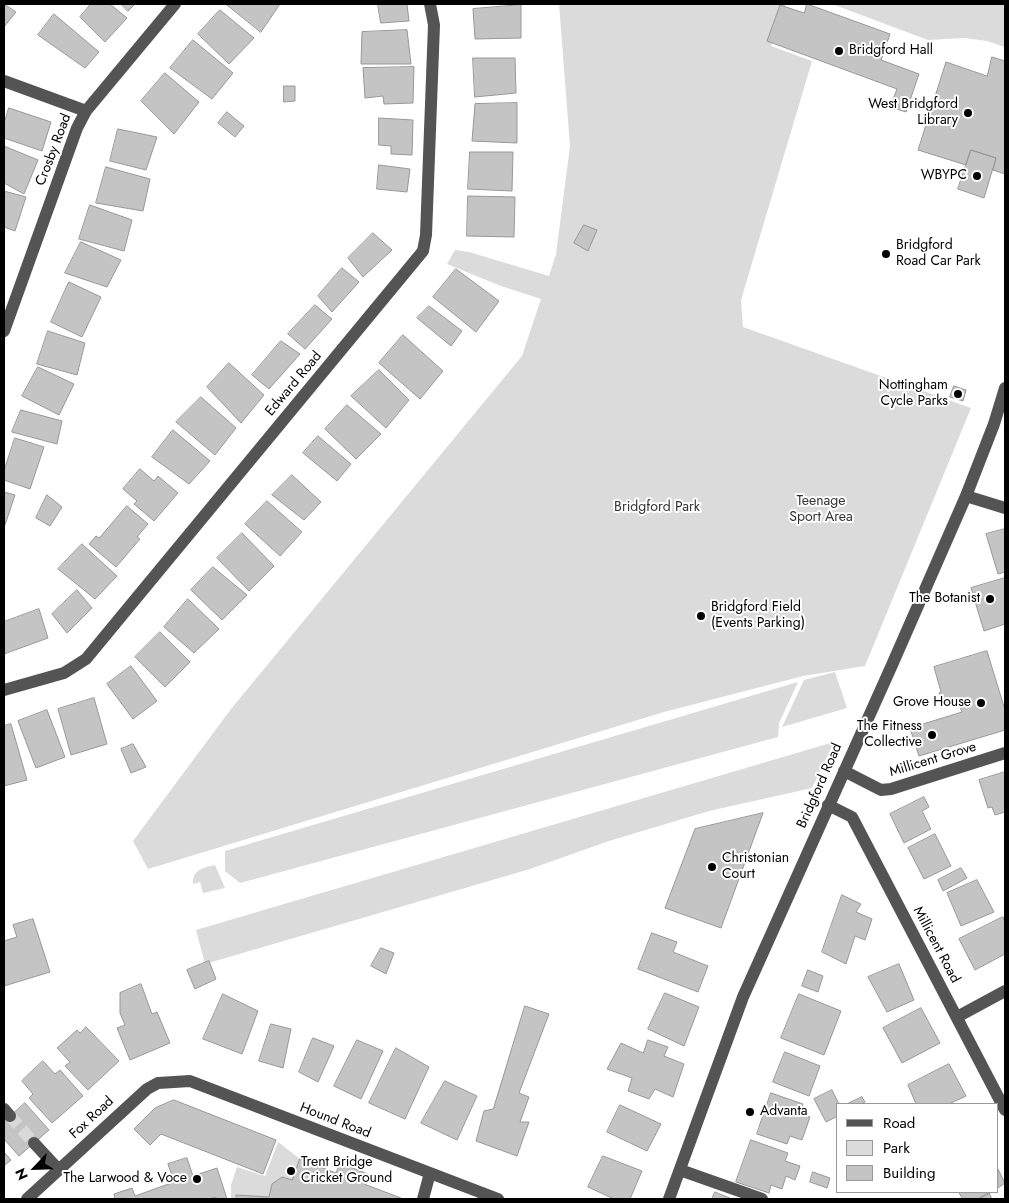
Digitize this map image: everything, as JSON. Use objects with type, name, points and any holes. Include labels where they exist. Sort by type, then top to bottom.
[{"type":"street","name":"Crosby Road","points":[[4,331],[78,128],[86,111],[175,4]]},
{"type":"street","name":"Edward Road","points":[[4,690],[64,673],[86,659],[423,251],[426,235],[434,25],[430,4]]},
{"type":"street","points":[[4,81],[86,111]]},
{"type":"street","name":"Bridgford Road","points":[[669,1199],[743,997],[966,496],[994,424],[1005,388]]},
{"type":"street","points":[[966,496],[1005,508]]},
{"type":"street","name":"Millicent Grove","points":[[844,771],[881,790],[892,789],[1005,753]]},
{"type":"street","name":"Millicent Road","points":[[828,805],[852,817],[1005,1110]]},
{"type":"street","points":[[956,1017],[1005,991]]},
{"type":"street","name":"Hound Road","points":[[158,1083],[190,1082],[498,1199]]},
{"type":"street","name":"Fox Road","points":[[27,1199],[134,1100],[158,1083]]},
{"type":"street","points":[[34,1143],[59,1170]]},
{"type":"street","points":[[680,1170],[762,1199]]},
{"type":"street","points":[[423,1199],[430,1173]]},
{"type":"green space","name":"Bridgford Park","points":[[559,4],[786,4],[771,46],[812,61],[741,300],[743,327],[971,408],[865,666],[803,676],[664,712],[148,869],[133,841],[231,709],[522,356],[541,299],[501,286],[447,264],[455,250],[469,252],[549,276],[556,254],[570,146]]},
{"type":"green space","points":[[832,4],[1005,4],[1005,47],[987,41],[964,38],[928,40]]},
{"type":"green space","points":[[835,672],[847,708],[782,727],[804,680]]},
{"type":"green space","points":[[798,682],[779,723],[778,737],[240,883],[225,871],[225,851]]},
{"type":"green space","points":[[834,742],[812,788],[709,811],[609,841],[530,869],[205,964],[196,930]]},
{"type":"green space","points":[[215,865],[225,888],[203,893],[200,882],[193,884],[194,875],[200,870]]},
{"type":"green space","name":"Trent Bridge Cricket Ground","points":[[278,1142],[352,1199],[231,1199],[231,1185],[237,1167],[265,1176]]},
{"type":"building","points":[[4,4],[16,12],[4,27]]},
{"type":"building","points":[[91,4],[110,4],[127,18],[105,42],[80,17]]},
{"type":"building","points":[[121,4],[135,4],[128,11]]},
{"type":"building","points":[[226,4],[280,4],[261,32]]},
{"type":"building","points":[[378,4],[407,4],[409,21],[381,23]]},
{"type":"building","name":"Bridgford Hall","points":[[807,4],[890,34],[881,60],[919,74],[906,112],[890,107],[897,89],[767,41],[780,5],[804,13]]},
{"type":"building","points":[[521,5],[521,38],[475,39],[473,9]]},
{"type":"building","points":[[220,10],[254,38],[229,64],[198,34]]},
{"type":"building","points":[[54,14],[99,52],[85,68],[38,35]]},
{"type":"building","points":[[407,30],[411,64],[361,64],[362,32]]},
{"type":"building","points":[[193,40],[233,73],[212,99],[170,68]]},
{"type":"building","name":"West Bridgford Library","points":[[992,57],[1005,61],[1005,174],[993,170],[996,158],[971,150],[966,165],[918,150],[946,62],[987,76]]},
{"type":"building","points":[[473,58],[515,58],[516,93],[475,97]]},
{"type":"building","points":[[414,67],[413,103],[384,104],[383,96],[365,98],[363,68]]},
{"type":"building","points":[[165,73],[199,102],[174,134],[141,101]]},
{"type":"building","points":[[284,86],[295,86],[295,101],[284,102]]},
{"type":"building","points":[[517,103],[517,143],[472,141],[475,104]]},
{"type":"building","points":[[9,108],[51,122],[42,151],[4,138],[4,124]]},
{"type":"building","points":[[227,112],[244,126],[235,137],[218,123]]},
{"type":"building","points":[[379,118],[413,120],[412,155],[391,154],[391,146],[379,145]]},
{"type":"building","points":[[118,129],[157,137],[146,170],[110,161]]},
{"type":"building","points":[[4,146],[38,160],[24,194],[4,183]]},
{"type":"building","name":"WBYPC","points":[[971,150],[996,158],[984,198],[958,189]]},
{"type":"building","points":[[470,152],[513,152],[512,191],[468,189]]},
{"type":"building","points":[[379,165],[410,169],[407,192],[377,189]]},
{"type":"building","points":[[106,167],[150,179],[143,211],[96,203]]},
{"type":"building","points":[[4,191],[26,197],[15,231],[4,227]]},
{"type":"building","points":[[468,196],[515,197],[514,237],[467,236]]},
{"type":"building","points":[[90,205],[132,220],[124,251],[79,239]]},
{"type":"building","points":[[584,225],[597,230],[588,251],[574,243]]},
{"type":"building","points":[[373,233],[392,250],[363,277],[348,258]]},
{"type":"building","points":[[81,242],[121,260],[107,287],[65,273]]},
{"type":"building","points":[[342,268],[359,282],[332,312],[318,296]]},
{"type":"building","points":[[456,269],[499,301],[476,332],[433,297]]},
{"type":"building","points":[[69,282],[101,297],[82,337],[51,322]]},
{"type":"building","points":[[315,305],[332,319],[305,349],[288,334]]},
{"type":"building","points":[[429,306],[462,331],[451,346],[417,318]]},
{"type":"building","points":[[48,331],[85,343],[77,375],[37,364]]},
{"type":"building","points":[[403,335],[443,371],[420,399],[379,363]]},
{"type":"building","points":[[281,341],[300,354],[269,389],[252,375]]},
{"type":"building","points":[[229,363],[264,395],[241,423],[207,387]]},
{"type":"building","points":[[38,367],[74,384],[59,415],[22,396]]},
{"type":"building","points":[[379,370],[409,400],[386,428],[351,396]]},
{"type":"building","name":"Nottingham Cycle Parks","points":[[954,386],[966,390],[963,401],[950,397]]},
{"type":"building","points":[[201,397],[236,428],[215,455],[176,422]]},
{"type":"building","points":[[347,405],[381,434],[356,459],[325,429]]},
{"type":"building","points":[[21,410],[62,421],[57,444],[12,432]]},
{"type":"building","points":[[173,430],[210,461],[189,484],[152,457]]},
{"type":"building","points":[[318,436],[351,464],[337,481],[303,453]]},
{"type":"building","points":[[15,438],[44,447],[30,489],[4,480],[4,471]]},
{"type":"building","points":[[140,469],[154,481],[158,476],[178,493],[154,521],[134,504],[137,501],[123,489]]},
{"type":"building","points":[[292,475],[321,502],[304,520],[272,495]]},
{"type":"building","points":[[4,492],[15,495],[4,528]]},
{"type":"building","points":[[47,495],[62,507],[50,526],[36,518]]},
{"type":"building","points":[[267,501],[302,532],[280,556],[245,524]]},
{"type":"building","points":[[127,506],[148,524],[137,537],[140,539],[116,567],[89,544],[96,536],[99,538]]},
{"type":"building","points":[[1005,529],[1005,572],[998,574],[986,534]]},
{"type":"building","points":[[242,533],[274,566],[249,591],[217,558]]},
{"type":"building","points":[[82,544],[117,576],[95,599],[58,569]]},
{"type":"building","points":[[213,567],[247,595],[222,620],[191,590]]},
{"type":"building","name":"The Botanist","points":[[1005,578],[1005,624],[984,631],[971,588]]},
{"type":"building","points":[[77,590],[92,608],[67,633],[52,614]]},
{"type":"building","points":[[188,599],[219,629],[194,653],[164,627]]},
{"type":"building","points":[[39,609],[48,638],[4,654],[4,622]]},
{"type":"building","points":[[160,632],[190,662],[165,687],[135,657]]},
{"type":"building","name":"Grove House","points":[[987,651],[1005,710],[1005,730],[919,756],[910,728],[962,712],[958,701],[943,705],[934,667]]},
{"type":"building","points":[[131,666],[157,701],[133,719],[107,684]]},
{"type":"building","points":[[94,698],[107,744],[71,755],[58,709]]},
{"type":"building","points":[[47,710],[65,757],[36,768],[18,721]]},
{"type":"building","points":[[11,724],[27,780],[4,786],[4,726]]},
{"type":"building","points":[[133,744],[146,767],[131,773],[121,749]]},
{"type":"building","points":[[1005,772],[1005,812],[995,815],[992,807],[988,808],[979,780]]},
{"type":"building","points":[[924,797],[929,807],[922,811],[931,829],[904,843],[890,814]]},
{"type":"building","name":"Christonian Court","points":[[763,813],[721,928],[665,908],[695,829]]},
{"type":"building","points":[[935,834],[951,866],[924,879],[908,848]]},
{"type":"building","points":[[961,868],[967,878],[943,891],[938,880]]},
{"type":"building","points":[[977,880],[994,912],[961,926],[947,893]]},
{"type":"building","points":[[842,895],[861,904],[856,912],[872,919],[865,940],[855,936],[846,964],[822,952]]},
{"type":"building","points":[[1003,917],[1005,922],[1005,954],[975,970],[959,939]]},
{"type":"building","points":[[33,919],[50,972],[4,986],[4,941],[17,937],[13,925]]},
{"type":"building","points":[[652,933],[677,942],[673,952],[708,966],[698,992],[638,969]]},
{"type":"building","points":[[381,948],[394,953],[386,974],[371,966]]},
{"type":"building","points":[[209,961],[216,979],[195,989],[187,970]]},
{"type":"building","points":[[899,964],[914,1000],[887,1012],[868,977]]},
{"type":"building","points":[[808,970],[823,976],[818,992],[802,986]]},
{"type":"building","points":[[141,984],[152,1014],[157,1012],[170,1043],[130,1060],[117,1028],[125,1025],[120,1013],[120,993]]},
{"type":"building","points":[[665,993],[699,1007],[684,1046],[648,1029]]},
{"type":"building","points":[[223,994],[258,1011],[242,1054],[203,1039]]},
{"type":"building","points":[[799,994],[841,1011],[824,1055],[781,1038]]},
{"type":"building","points":[[525,1006],[549,1014],[519,1093],[529,1097],[520,1122],[529,1122],[517,1156],[476,1141],[484,1111],[493,1109]]},
{"type":"building","points":[[921,1008],[940,1043],[902,1063],[883,1028]]},
{"type":"building","points":[[271,1024],[291,1029],[283,1068],[259,1061]]},
{"type":"building","points":[[86,1027],[119,1061],[88,1090],[65,1066],[70,1062],[57,1048],[77,1030],[80,1033]]},
{"type":"building","points":[[313,1038],[334,1046],[318,1082],[299,1072]]},
{"type":"building","points":[[357,1040],[383,1051],[361,1099],[334,1086]]},
{"type":"building","points":[[648,1040],[668,1047],[664,1056],[684,1064],[673,1097],[655,1089],[649,1099],[628,1091],[632,1078],[607,1069],[621,1043],[643,1053]]},
{"type":"building","points":[[396,1048],[429,1067],[405,1119],[369,1103]]},
{"type":"building","points":[[785,1052],[820,1066],[809,1096],[773,1082]]},
{"type":"building","points":[[43,1061],[55,1074],[60,1070],[83,1096],[52,1123],[29,1098],[33,1094],[22,1081]]},
{"type":"building","points":[[949,1064],[966,1096],[951,1103],[916,1103],[908,1085]]},
{"type":"building","points":[[445,1081],[477,1096],[457,1140],[421,1123]]},
{"type":"building","points":[[832,1090],[838,1103],[836,1103],[836,1117],[826,1122],[814,1099]]},
{"type":"building","points":[[771,1093],[803,1104],[800,1113],[810,1117],[802,1140],[790,1136],[787,1144],[757,1134]]},
{"type":"building","points":[[862,1097],[865,1102],[863,1103],[849,1103]]},
{"type":"building","points":[[174,1100],[276,1140],[263,1174],[161,1134],[150,1145],[134,1129],[155,1108]]},
{"type":"building","points":[[25,1103],[49,1130],[19,1156],[4,1139],[4,1122]]},
{"type":"building","points":[[620,1105],[661,1124],[647,1151],[607,1132]]},
{"type":"building","points":[[751,1140],[788,1153],[785,1161],[800,1166],[795,1180],[786,1176],[782,1189],[771,1185],[769,1193],[736,1182]]},
{"type":"building","points":[[4,1152],[11,1160],[4,1166]]},
{"type":"building","points":[[603,1156],[642,1171],[630,1199],[614,1199],[588,1187]]},
{"type":"building","name":"The Larwood & Voce","points":[[187,1158],[193,1176],[217,1168],[227,1199],[217,1199],[216,1197],[208,1199],[115,1199],[114,1194],[132,1188],[135,1196],[174,1182],[168,1164]]},
{"type":"building","points":[[300,1159],[336,1173],[340,1163],[368,1174],[364,1184],[401,1199],[236,1199],[236,1195],[269,1197],[272,1184],[282,1177],[292,1180]]},
{"type":"building","points":[[999,1171],[1005,1183],[999,1187]]},
{"type":"building","points":[[813,1172],[830,1178],[827,1188],[810,1182]]},
{"type":"building","points":[[715,1192],[732,1199],[712,1199]]},
{"type":"building","points":[[960,1193],[990,1193],[978,1199],[963,1199]]},
{"type":"building","points":[[989,1193],[992,1199],[978,1199]]},
{"type":"tunnel","points":[[10,1116],[34,1143]]},
{"type":"place","name":"Bridgford Hall","points":[[839,51]]},
{"type":"place","name":"West Bridgford Library","points":[[968,113]]},
{"type":"place","name":"WBYPC","points":[[977,176]]},
{"type":"place","name":"Bridgford Road Car Park","points":[[886,254]]},
{"type":"place","name":"Nottingham Cycle Parks","points":[[958,394]]},
{"type":"place","name":"The Botanist","points":[[990,599]]},
{"type":"place","name":"Bridgford Field (Events Parking)","points":[[701,616]]},
{"type":"place","name":"Grove House","points":[[981,703]]},
{"type":"place","name":"The Fitness Collective","points":[[932,735]]},
{"type":"place","name":"Christonian Court","points":[[712,867]]},
{"type":"place","name":"Advanta","points":[[750,1112]]},
{"type":"place","name":"Trent Bridge Cricket Ground","points":[[291,1171]]},
{"type":"place","name":"The Larwood & Voce","points":[[197,1179]]},
{"type":"park label","name":"Teenage Sport Area","points":[[821,510]]}]
